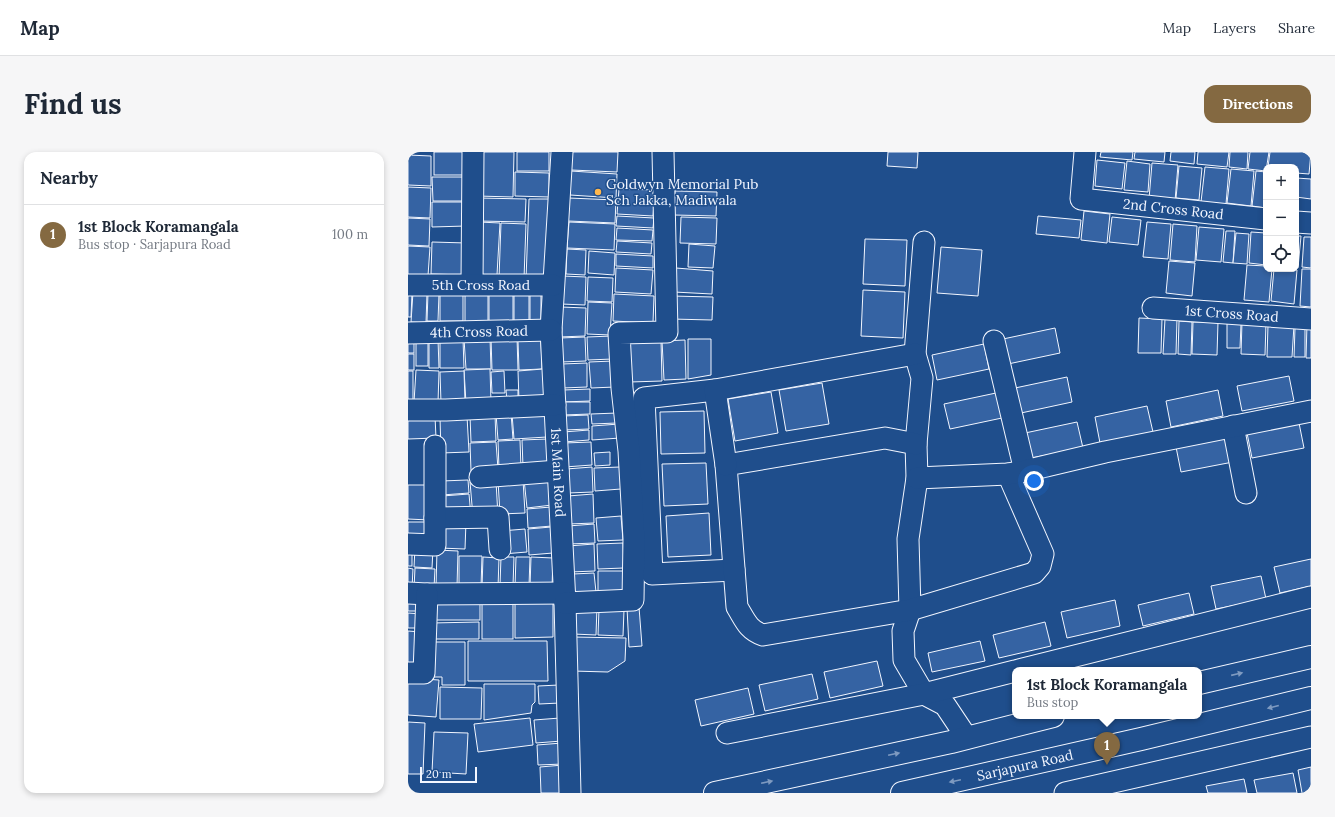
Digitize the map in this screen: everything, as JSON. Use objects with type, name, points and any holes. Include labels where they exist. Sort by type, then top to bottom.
[{"type":"main road","points":[[1202,682],[1311,657]]},
{"type":"main road","name":"Sarjapura Road","points":[[902,793],[1141,739],[1311,698]]},
{"type":"main road","points":[[715,793],[967,738],[1041,719]]},
{"type":"street","points":[[472,284],[473,152]]},
{"type":"street","name":"1st Main Road","points":[[562,152],[550,330],[564,598],[570,793]]},
{"type":"street","points":[[408,673],[424,673],[418,593],[633,600],[634,539],[629,452],[622,388],[619,334],[667,332],[663,152]]},
{"type":"street","name":"2nd Cross Road","points":[[1085,152],[1081,199],[1263,219]]},
{"type":"street","points":[[1299,222],[1311,223]]},
{"type":"street","points":[[924,242],[915,354],[922,378],[916,444],[917,478],[908,539],[910,610],[903,631],[904,660],[924,694],[945,705],[967,738]]},
{"type":"street","name":"5th Cross Road","points":[[408,285],[553,285]]},
{"type":"street","name":"1st Cross Road","points":[[1153,308],[1311,319]]},
{"type":"street","name":"4th Cross Road","points":[[408,333],[550,330]]},
{"type":"street","points":[[715,390],[726,465],[737,608],[750,628],[754,632],[763,635],[910,610],[1034,572],[1040,566],[1043,554],[1016,473],[994,341]]},
{"type":"street","points":[[734,570],[652,574],[644,398],[715,390],[915,354]]},
{"type":"street","points":[[408,410],[446,410],[555,405]]},
{"type":"street","points":[[917,478],[1016,473],[1105,452],[1311,411]]},
{"type":"street","points":[[1233,426],[1246,493]]},
{"type":"street","points":[[726,465],[885,438],[916,444]]},
{"type":"street","points":[[408,544],[435,545],[435,446]]},
{"type":"street","points":[[480,477],[558,471]]},
{"type":"street","points":[[435,518],[498,518],[500,549]]},
{"type":"street","points":[[1031,667],[1311,597]]},
{"type":"street","points":[[727,733],[924,694],[1012,672]]},
{"type":"street","points":[[1065,793],[1311,736]]},
{"type":"building","points":[[434,152],[466,152],[466,175],[434,175]]},
{"type":"building","points":[[478,152],[514,152],[513,197],[477,196]]},
{"type":"building","points":[[517,152],[549,152],[549,171],[517,171]]},
{"type":"building","points":[[571,152],[618,152],[617,172],[571,170]]},
{"type":"building","points":[[888,152],[918,152],[917,168],[887,166]]},
{"type":"building","points":[[1101,152],[1133,152],[1132,160],[1100,157]]},
{"type":"building","points":[[1135,152],[1165,152],[1164,162],[1134,159]]},
{"type":"building","points":[[1171,152],[1195,152],[1194,164],[1170,161]]},
{"type":"building","points":[[1198,152],[1229,152],[1227,167],[1197,164]]},
{"type":"building","points":[[1230,152],[1248,152],[1247,169],[1229,167]]},
{"type":"building","points":[[1250,152],[1269,152],[1267,164],[1263,164],[1263,171],[1248,169]]},
{"type":"building","points":[[1270,152],[1311,152],[1309,174],[1299,173],[1299,164],[1268,164]]},
{"type":"building","points":[[408,155],[431,156],[431,186],[408,185]]},
{"type":"building","points":[[1097,160],[1125,163],[1122,189],[1095,186]]},
{"type":"building","points":[[1127,161],[1150,164],[1148,192],[1124,190]]},
{"type":"building","points":[[1152,163],[1178,165],[1175,201],[1149,199]]},
{"type":"building","points":[[1179,166],[1202,168],[1199,200],[1176,198]]},
{"type":"building","points":[[1205,167],[1229,169],[1226,204],[1201,202]]},
{"type":"building","points":[[1231,169],[1254,171],[1251,206],[1227,203]]},
{"type":"building","points":[[571,171],[617,174],[616,198],[570,195]]},
{"type":"building","points":[[1256,171],[1263,172],[1263,208],[1252,206]]},
{"type":"building","points":[[515,172],[549,173],[549,197],[515,196]]},
{"type":"building","points":[[432,177],[466,177],[466,201],[433,201]]},
{"type":"building","points":[[1299,178],[1311,179],[1311,199],[1299,197]]},
{"type":"building","points":[[408,187],[431,188],[430,218],[408,217]]},
{"type":"building","points":[[619,189],[655,190],[653,216],[617,214]]},
{"type":"building","points":[[675,191],[717,192],[716,216],[674,215]]},
{"type":"building","points":[[479,198],[526,199],[525,222],[478,221]]},
{"type":"building","points":[[569,198],[616,200],[615,223],[568,221]]},
{"type":"building","points":[[529,199],[549,199],[546,280],[526,279]]},
{"type":"building","points":[[432,202],[465,202],[466,226],[432,227]]},
{"type":"building","points":[[1084,211],[1110,214],[1107,243],[1081,240]]},
{"type":"building","points":[[617,216],[654,218],[653,228],[616,226]]},
{"type":"building","points":[[1038,216],[1081,220],[1079,238],[1036,234]]},
{"type":"building","points":[[681,217],[717,218],[716,244],[680,243]]},
{"type":"building","points":[[1112,217],[1141,220],[1138,245],[1109,242]]},
{"type":"building","points":[[408,218],[430,219],[429,246],[408,245]]},
{"type":"building","points":[[479,222],[500,223],[497,275],[477,275]]},
{"type":"building","points":[[569,222],[615,224],[614,250],[567,248]]},
{"type":"building","points":[[1147,222],[1171,224],[1168,259],[1143,257]]},
{"type":"building","points":[[501,223],[526,224],[524,279],[499,278]]},
{"type":"building","points":[[1173,224],[1197,226],[1195,262],[1170,260]]},
{"type":"building","points":[[1199,227],[1224,229],[1221,262],[1196,260]]},
{"type":"building","points":[[617,228],[653,230],[652,241],[616,240]]},
{"type":"building","points":[[1226,231],[1235,231],[1233,263],[1223,262]]},
{"type":"building","points":[[1251,232],[1263,233],[1263,265],[1249,263]]},
{"type":"building","points":[[1236,233],[1249,234],[1247,264],[1233,263]]},
{"type":"building","points":[[1299,236],[1301,236],[1299,257]]},
{"type":"building","points":[[1304,237],[1311,237],[1311,268],[1302,267]]},
{"type":"building","points":[[865,239],[907,240],[905,286],[863,284]]},
{"type":"building","points":[[617,241],[652,243],[651,254],[616,252]]},
{"type":"building","points":[[432,242],[467,243],[465,275],[431,274]]},
{"type":"building","points":[[689,244],[715,246],[713,268],[688,267]]},
{"type":"building","points":[[408,246],[430,247],[428,276],[408,275]]},
{"type":"building","points":[[941,247],[982,250],[978,296],[937,293]]},
{"type":"building","points":[[567,249],[586,250],[585,275],[566,274]]},
{"type":"building","points":[[589,251],[615,253],[614,275],[588,273]]},
{"type":"building","points":[[616,254],[653,256],[653,268],[616,266]]},
{"type":"building","points":[[1169,261],[1195,263],[1192,296],[1166,293]]},
{"type":"building","points":[[1247,265],[1263,266],[1263,272],[1272,272],[1269,302],[1244,300]]},
{"type":"building","points":[[616,268],[653,270],[651,294],[615,292]]},
{"type":"building","points":[[676,268],[713,271],[712,294],[674,292]]},
{"type":"building","points":[[1302,269],[1311,269],[1311,307],[1300,306]]},
{"type":"building","points":[[1274,272],[1297,272],[1294,304],[1271,301]]},
{"type":"building","points":[[563,276],[586,277],[585,305],[561,304]]},
{"type":"building","points":[[588,277],[613,278],[612,302],[587,301]]},
{"type":"building","points":[[863,290],[905,292],[903,338],[861,336]]},
{"type":"building","points":[[413,292],[427,293],[426,323],[411,322]]},
{"type":"building","points":[[408,293],[412,293],[411,317],[408,317]]},
{"type":"building","points":[[428,293],[439,294],[438,321],[427,321]]},
{"type":"building","points":[[440,294],[463,294],[463,321],[440,321]]},
{"type":"building","points":[[465,294],[488,294],[488,323],[465,323]]},
{"type":"building","points":[[489,294],[513,294],[513,322],[489,322]]},
{"type":"building","points":[[614,294],[654,296],[653,323],[613,321]]},
{"type":"building","points":[[514,295],[529,295],[529,323],[514,323]]},
{"type":"building","points":[[530,295],[541,295],[541,323],[530,323]]},
{"type":"building","points":[[672,296],[713,297],[712,320],[671,319]]},
{"type":"building","points":[[588,302],[612,303],[610,335],[587,334]]},
{"type":"building","points":[[561,307],[586,308],[585,336],[559,337]]},
{"type":"building","points":[[1139,318],[1162,319],[1161,353],[1138,353]]},
{"type":"building","points":[[1165,319],[1177,319],[1176,354],[1163,354]]},
{"type":"building","points":[[1179,321],[1192,322],[1191,355],[1178,354]]},
{"type":"building","points":[[1193,322],[1218,322],[1217,355],[1192,354]]},
{"type":"building","points":[[1242,322],[1266,323],[1265,355],[1241,354]]},
{"type":"building","points":[[1227,323],[1241,324],[1240,348],[1227,348]]},
{"type":"building","points":[[1307,324],[1311,324],[1311,358],[1306,358]]},
{"type":"building","points":[[1268,325],[1294,325],[1292,357],[1267,357]]},
{"type":"building","points":[[1055,328],[1060,353],[1008,364],[1003,339]]},
{"type":"building","points":[[1295,328],[1305,328],[1305,357],[1294,357]]},
{"type":"building","points":[[612,336],[613,359],[588,360],[587,337]]},
{"type":"building","points":[[408,337],[414,337],[414,353],[408,353]]},
{"type":"building","points":[[517,337],[518,370],[492,370],[491,338]]},
{"type":"building","points":[[585,337],[586,361],[561,362],[560,338]]},
{"type":"building","points":[[490,338],[491,369],[466,369],[464,339]]},
{"type":"building","points":[[416,339],[428,339],[428,366],[416,366]]},
{"type":"building","points":[[429,339],[438,339],[439,368],[429,368]]},
{"type":"building","points":[[440,339],[463,339],[464,368],[440,368]]},
{"type":"building","points":[[688,339],[711,339],[711,375],[688,379]]},
{"type":"building","points":[[541,340],[542,369],[519,370],[518,341]]},
{"type":"building","points":[[661,340],[662,381],[630,382],[629,341]]},
{"type":"building","points":[[685,340],[686,379],[664,380],[662,341]]},
{"type":"building","points":[[984,344],[989,369],[937,380],[932,355]]},
{"type":"building","points":[[408,354],[414,354],[414,370],[408,370]]},
{"type":"building","points":[[613,361],[615,387],[591,388],[589,362]]},
{"type":"building","points":[[587,363],[587,387],[563,388],[562,364]]},
{"type":"building","points":[[490,369],[491,402],[466,403],[464,370]]},
{"type":"building","points":[[543,369],[545,400],[519,401],[518,371]]},
{"type":"building","points":[[416,370],[439,371],[438,403],[414,402]]},
{"type":"building","points":[[408,371],[413,371],[413,403],[408,403]]},
{"type":"building","points":[[464,371],[465,402],[441,403],[440,372]]},
{"type":"building","points":[[504,371],[505,393],[492,393],[491,372]]},
{"type":"building","points":[[1289,376],[1294,401],[1242,411],[1237,386]]},
{"type":"building","points":[[1067,377],[1072,402],[1021,413],[1015,388]]},
{"type":"building","points":[[822,383],[829,424],[786,431],[779,390]]},
{"type":"building","points":[[590,389],[590,401],[563,402],[563,390]]},
{"type":"building","points":[[506,390],[518,390],[518,401],[507,402]]},
{"type":"building","points":[[1218,390],[1223,416],[1171,427],[1166,401]]},
{"type":"building","points":[[771,392],[778,433],[735,441],[728,399]]},
{"type":"building","points":[[996,393],[1002,418],[950,429],[944,404]]},
{"type":"building","points":[[563,402],[590,402],[590,414],[563,415]]},
{"type":"building","points":[[1147,406],[1153,432],[1100,443],[1095,417]]},
{"type":"building","points":[[704,411],[705,453],[661,454],[660,412]]},
{"type":"building","points":[[546,412],[547,437],[514,439],[512,414]]},
{"type":"building","points":[[511,413],[513,439],[498,440],[496,414]]},
{"type":"building","points":[[617,413],[617,423],[592,424],[591,414]]},
{"type":"building","points":[[495,415],[496,441],[471,442],[470,416]]},
{"type":"building","points":[[588,415],[589,429],[564,430],[563,416]]},
{"type":"building","points":[[435,416],[436,438],[408,439],[408,417]]},
{"type":"building","points":[[467,416],[469,452],[441,453],[440,418]]},
{"type":"building","points":[[1077,422],[1083,448],[1031,458],[1025,433]]},
{"type":"building","points":[[1299,423],[1304,448],[1252,458],[1247,433]]},
{"type":"building","points":[[619,424],[620,438],[592,440],[592,426]]},
{"type":"building","points":[[589,430],[589,440],[564,442],[563,432]]},
{"type":"building","points":[[1228,437],[1233,462],[1181,472],[1176,447]]},
{"type":"building","points":[[547,439],[549,465],[523,467],[522,440]]},
{"type":"building","points":[[520,440],[521,468],[499,469],[498,441]]},
{"type":"building","points":[[496,442],[498,469],[471,471],[470,443]]},
{"type":"building","points":[[591,442],[592,465],[565,467],[564,443]]},
{"type":"building","points":[[610,452],[610,465],[595,466],[594,453]]},
{"type":"building","points":[[706,463],[708,504],[664,506],[662,464]]},
{"type":"building","points":[[592,467],[593,492],[568,493],[566,469]]},
{"type":"building","points":[[620,467],[621,489],[595,491],[594,468]]},
{"type":"building","points":[[549,477],[552,505],[527,508],[524,479]]},
{"type":"building","points":[[468,480],[469,493],[442,495],[441,481]]},
{"type":"building","points":[[523,480],[525,513],[500,514],[498,481]]},
{"type":"building","points":[[496,481],[498,516],[473,517],[470,482]]},
{"type":"building","points":[[408,485],[430,485],[429,520],[408,519]]},
{"type":"building","points":[[469,494],[471,516],[443,517],[442,496]]},
{"type":"building","points":[[593,494],[594,523],[569,524],[568,496]]},
{"type":"building","points":[[551,507],[552,526],[528,528],[527,509]]},
{"type":"building","points":[[709,513],[711,555],[668,557],[666,516]]},
{"type":"building","points":[[621,516],[623,540],[598,541],[596,518]]},
{"type":"building","points":[[440,521],[466,522],[465,549],[439,548]]},
{"type":"building","points":[[408,522],[430,522],[430,541],[408,541]]},
{"type":"building","points":[[594,524],[595,543],[569,544],[568,526]]},
{"type":"building","points":[[551,527],[553,553],[529,555],[528,529]]},
{"type":"building","points":[[525,529],[527,552],[503,554],[501,531]]},
{"type":"building","points":[[623,543],[624,568],[598,569],[597,544]]},
{"type":"building","points":[[594,544],[595,571],[570,572],[568,546]]},
{"type":"building","points":[[408,548],[412,548],[412,566],[408,566]]},
{"type":"building","points":[[415,548],[433,549],[432,568],[414,567]]},
{"type":"building","points":[[437,550],[458,551],[457,587],[436,587]]},
{"type":"building","points":[[459,556],[482,556],[481,587],[459,587]]},
{"type":"building","points":[[483,557],[499,558],[498,588],[482,587]]},
{"type":"building","points":[[501,557],[514,557],[513,586],[500,585]]},
{"type":"building","points":[[516,557],[530,557],[529,586],[515,586]]},
{"type":"building","points":[[531,557],[553,558],[552,588],[530,587]]},
{"type":"building","points":[[1311,559],[1311,586],[1280,593],[1274,567]]},
{"type":"building","points":[[408,568],[413,569],[412,588],[408,587]]},
{"type":"building","points":[[415,568],[435,569],[434,588],[414,588]]},
{"type":"building","points":[[598,571],[623,571],[623,592],[598,591]]},
{"type":"building","points":[[594,573],[596,592],[574,593],[573,574]]},
{"type":"building","points":[[1261,576],[1266,599],[1216,609],[1211,586]]},
{"type":"building","points":[[1189,593],[1194,614],[1143,626],[1138,605]]},
{"type":"building","points":[[482,596],[513,596],[513,639],[482,639]]},
{"type":"building","points":[[515,597],[553,597],[553,637],[515,638]]},
{"type":"building","points":[[408,598],[423,599],[422,611],[408,611]]},
{"type":"building","points":[[432,599],[480,599],[480,620],[432,620]]},
{"type":"building","points":[[1115,600],[1120,626],[1067,638],[1061,612]]},
{"type":"building","points":[[574,606],[597,607],[596,635],[573,634]]},
{"type":"building","points":[[639,607],[642,646],[629,647],[627,608]]},
{"type":"building","points":[[599,609],[624,610],[623,636],[598,635]]},
{"type":"building","points":[[408,613],[422,614],[422,628],[408,628]]},
{"type":"building","points":[[479,622],[479,639],[431,639],[431,623]]},
{"type":"building","points":[[1045,622],[1051,646],[999,658],[993,635]]},
{"type":"building","points":[[408,631],[421,632],[420,669],[408,669]]},
{"type":"building","points":[[573,637],[626,638],[625,661],[608,672],[572,671]]},
{"type":"building","points":[[468,641],[547,641],[548,681],[468,681]]},
{"type":"building","points":[[980,641],[985,661],[932,672],[928,653]]},
{"type":"building","points":[[429,642],[465,642],[465,685],[442,685],[442,677],[429,677]]},
{"type":"building","points":[[877,661],[883,686],[830,698],[824,672]]},
{"type":"building","points":[[812,674],[818,699],[765,711],[759,685]]},
{"type":"building","points":[[408,678],[439,680],[436,717],[408,715]]},
{"type":"building","points":[[484,684],[535,684],[535,702],[532,705],[531,713],[484,720]]},
{"type":"building","points":[[559,685],[560,703],[539,704],[538,686]]},
{"type":"building","points":[[440,687],[482,688],[481,719],[440,719]]},
{"type":"building","points":[[748,688],[754,714],[701,726],[695,700]]},
{"type":"building","points":[[530,718],[533,745],[478,752],[474,724]]},
{"type":"building","points":[[560,718],[562,741],[536,743],[534,720]]},
{"type":"building","points":[[408,722],[425,723],[423,774],[408,774]]},
{"type":"building","points":[[434,732],[468,733],[466,774],[432,772]]},
{"type":"building","points":[[562,743],[563,764],[538,765],[537,745]]},
{"type":"building","points":[[563,765],[565,793],[541,793],[540,767]]},
{"type":"building","points":[[1311,767],[1311,793],[1302,793],[1298,770]]},
{"type":"building","points":[[1293,773],[1297,793],[1257,793],[1254,780]]},
{"type":"building","points":[[1244,779],[1247,793],[1208,793],[1206,786]]},
{"type":"place","name":"Goldwyn Memorial Pub Sch Jakka, Madiwala","points":[[598,192]]},
{"type":"place","name":"1st Block Koramangala","points":[[1107,765]]}]
